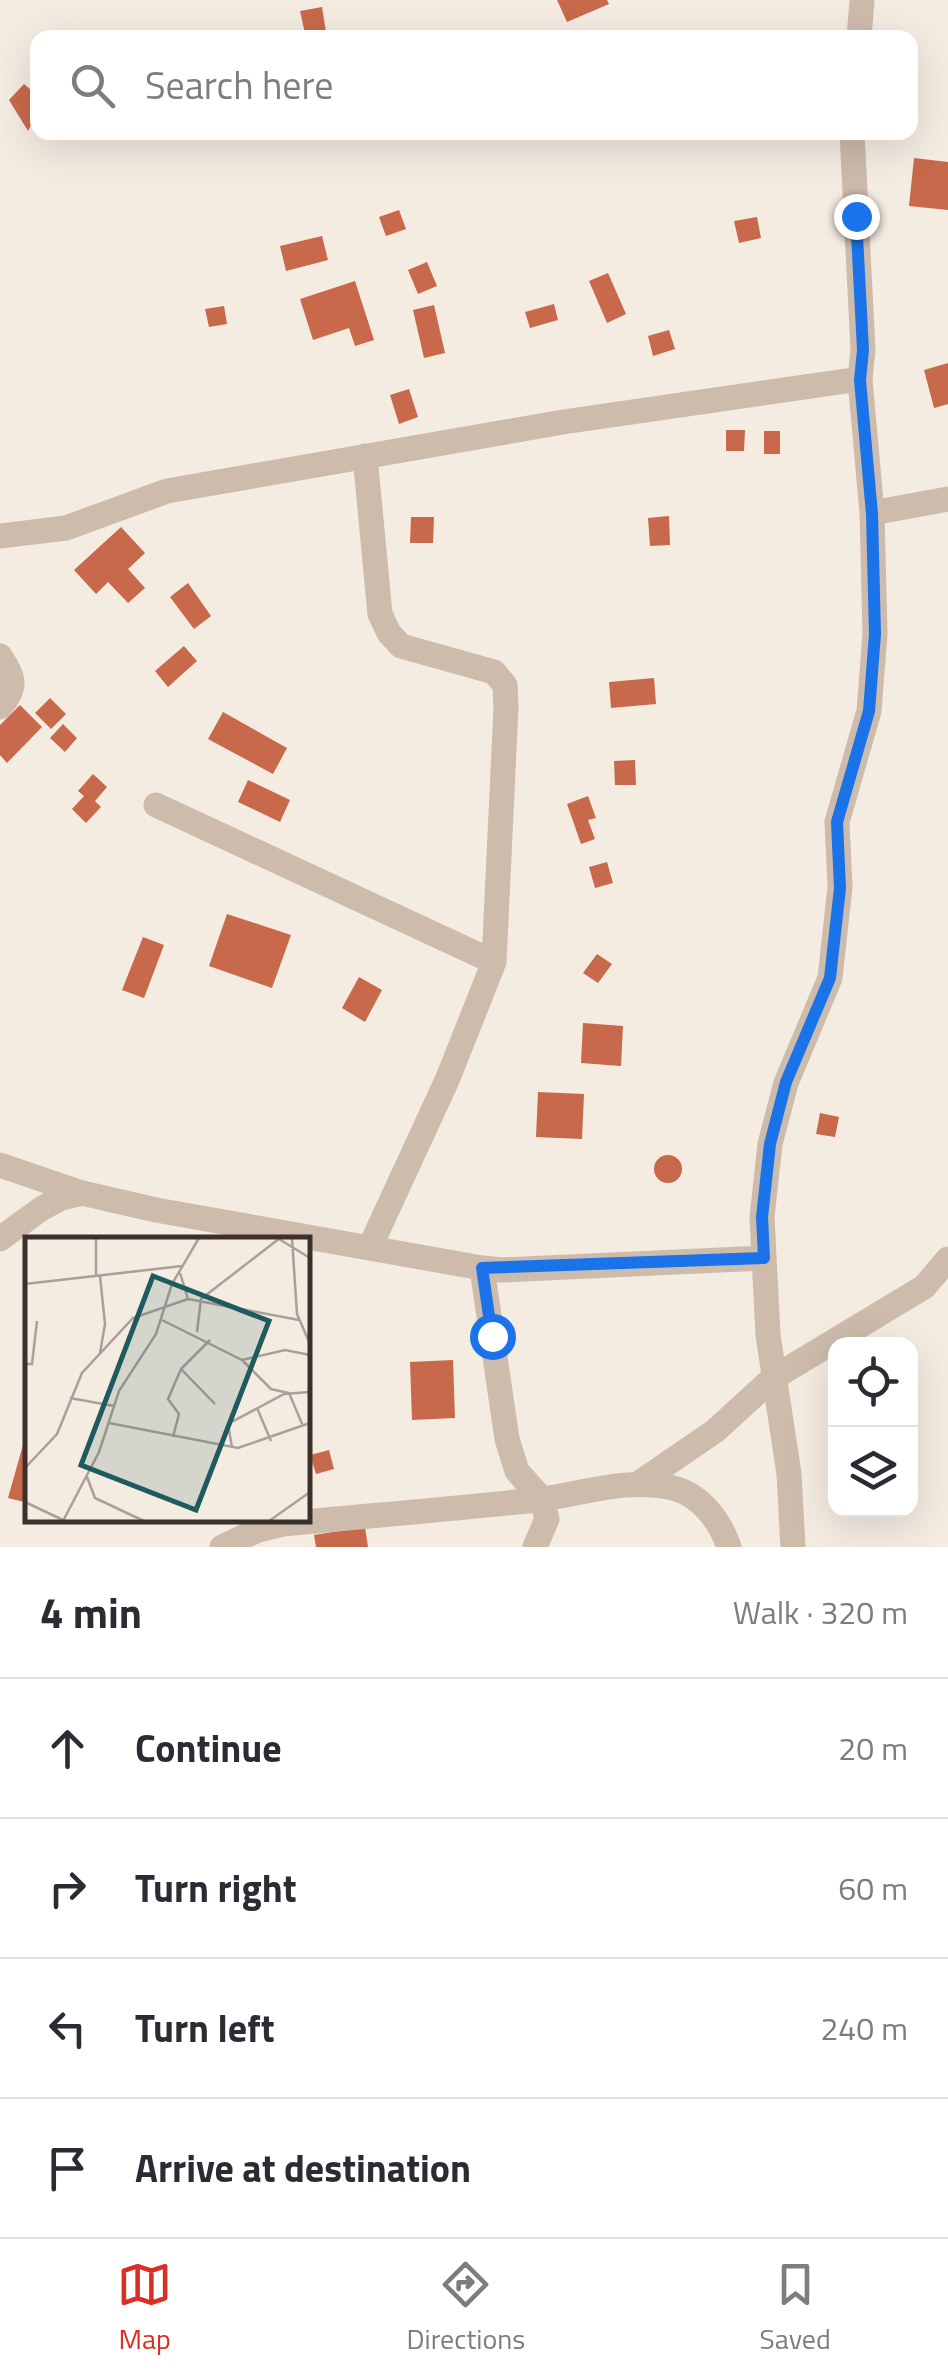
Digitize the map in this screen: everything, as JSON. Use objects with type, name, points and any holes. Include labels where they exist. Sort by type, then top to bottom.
[{"type":"street","points":[[859,30],[862,0]]},
{"type":"street","points":[[794,1547],[789,1474],[773,1378],[762,1217],[770,1144],[786,1082],[830,978],[840,888],[837,822],[869,711],[875,634],[872,514],[860,380],[863,350],[852,140]]},
{"type":"street","points":[[0,536],[66,528],[167,491],[563,422],[860,380]]},
{"type":"street","points":[[365,456],[380,614],[389,632],[402,646],[494,672],[505,685],[494,962],[448,1078],[370,1247]]},
{"type":"street","points":[[872,514],[948,500]]},
{"type":"street","points":[[0,656],[13,684],[11,694],[0,708]]},
{"type":"street","points":[[156,805],[494,962]]},
{"type":"street","points":[[0,1165],[82,1193],[156,1210],[482,1268],[764,1258]]},
{"type":"street","points":[[0,1239],[41,1208],[82,1193]]},
{"type":"street","points":[[638,1483],[715,1432],[773,1378],[924,1287],[948,1259]]},
{"type":"street","points":[[482,1268],[506,1439],[517,1472],[542,1499],[547,1519],[535,1547]]},
{"type":"street","points":[[310,1521],[542,1499],[610,1484],[638,1483],[693,1495],[729,1547]]},
{"type":"street","points":[[222,1547],[258,1530],[304,1522]]},
{"type":"building","points":[[557,0],[607,0],[609,4],[567,22]]},
{"type":"building","points":[[322,7],[326,30],[304,30],[300,11]]},
{"type":"building","points":[[24,84],[30,89],[28,131],[9,100]]},
{"type":"building","points":[[914,158],[948,162],[948,210],[909,206]]},
{"type":"building","points":[[399,210],[406,229],[386,236],[379,217]]},
{"type":"building","points":[[757,217],[761,238],[739,243],[734,221]]},
{"type":"building","points":[[322,236],[328,260],[286,271],[280,246]]},
{"type":"building","points":[[427,262],[437,286],[418,294],[408,270]]},
{"type":"building","points":[[608,273],[626,314],[607,323],[589,281]]},
{"type":"building","points":[[355,281],[374,340],[355,346],[349,328],[313,340],[300,299]]},
{"type":"building","points":[[554,304],[558,320],[530,328],[525,312]]},
{"type":"building","points":[[434,305],[445,353],[424,358],[413,310]]},
{"type":"building","points":[[224,306],[227,324],[209,327],[205,309]]},
{"type":"building","points":[[669,330],[675,349],[653,356],[648,336]]},
{"type":"building","points":[[948,363],[948,404],[934,408],[924,370]]},
{"type":"building","points":[[409,389],[418,417],[399,424],[390,395]]},
{"type":"building","points":[[726,430],[745,430],[744,451],[726,451]]},
{"type":"building","points":[[764,431],[780,431],[780,454],[764,454]]},
{"type":"building","points":[[669,516],[670,545],[650,546],[648,518]]},
{"type":"building","points":[[411,517],[434,517],[433,543],[410,543]]},
{"type":"building","points":[[121,527],[145,553],[128,569],[145,588],[128,603],[108,582],[96,594],[74,570]]},
{"type":"building","points":[[188,583],[211,616],[194,629],[170,597]]},
{"type":"building","points":[[184,646],[197,661],[168,687],[155,671]]},
{"type":"building","points":[[654,678],[656,704],[611,708],[609,682]]},
{"type":"building","points":[[50,698],[66,714],[51,729],[35,713]]},
{"type":"building","points":[[20,705],[42,727],[7,763],[0,755],[0,725]]},
{"type":"building","points":[[223,712],[287,748],[273,774],[208,739]]},
{"type":"building","points":[[63,724],[77,738],[65,752],[50,738]]},
{"type":"building","points":[[635,760],[636,785],[615,785],[614,761]]},
{"type":"building","points":[[93,774],[107,787],[95,801],[101,807],[86,823],[72,809],[84,796],[78,791]]},
{"type":"building","points":[[248,780],[290,800],[280,822],[238,802]]},
{"type":"building","points":[[588,796],[596,818],[588,820],[595,839],[581,844],[567,804]]},
{"type":"building","points":[[607,862],[613,883],[595,888],[589,867]]},
{"type":"building","points":[[227,914],[291,935],[272,988],[209,966]]},
{"type":"building","points":[[143,937],[164,945],[144,998],[122,990]]},
{"type":"building","points":[[597,954],[612,964],[598,983],[583,973]]},
{"type":"building","points":[[359,977],[382,990],[365,1022],[342,1008]]},
{"type":"building","points":[[583,1023],[623,1026],[621,1066],[581,1063]]},
{"type":"building","points":[[538,1092],[584,1094],[582,1139],[536,1137]]},
{"type":"building","points":[[820,1113],[839,1117],[835,1137],[816,1134]]},
{"type":"building","points":[[668,1155],[678,1159],[682,1169],[678,1179],[668,1183],[658,1179],[654,1169],[658,1159]]},
{"type":"building","points":[[453,1360],[455,1418],[412,1420],[410,1362]]},
{"type":"building","points":[[23,1445],[25,1445],[25,1502],[8,1498]]},
{"type":"building","points":[[329,1450],[334,1469],[316,1474],[310,1455]]},
{"type":"building","points":[[365,1527],[368,1547],[316,1547],[314,1535]]},
{"type":"route","points":[[492,1336],[482,1268],[764,1258],[762,1217],[770,1144],[786,1082],[830,978],[840,888],[837,822],[869,711],[875,634],[872,514],[860,380],[863,350],[856,216]]}]
